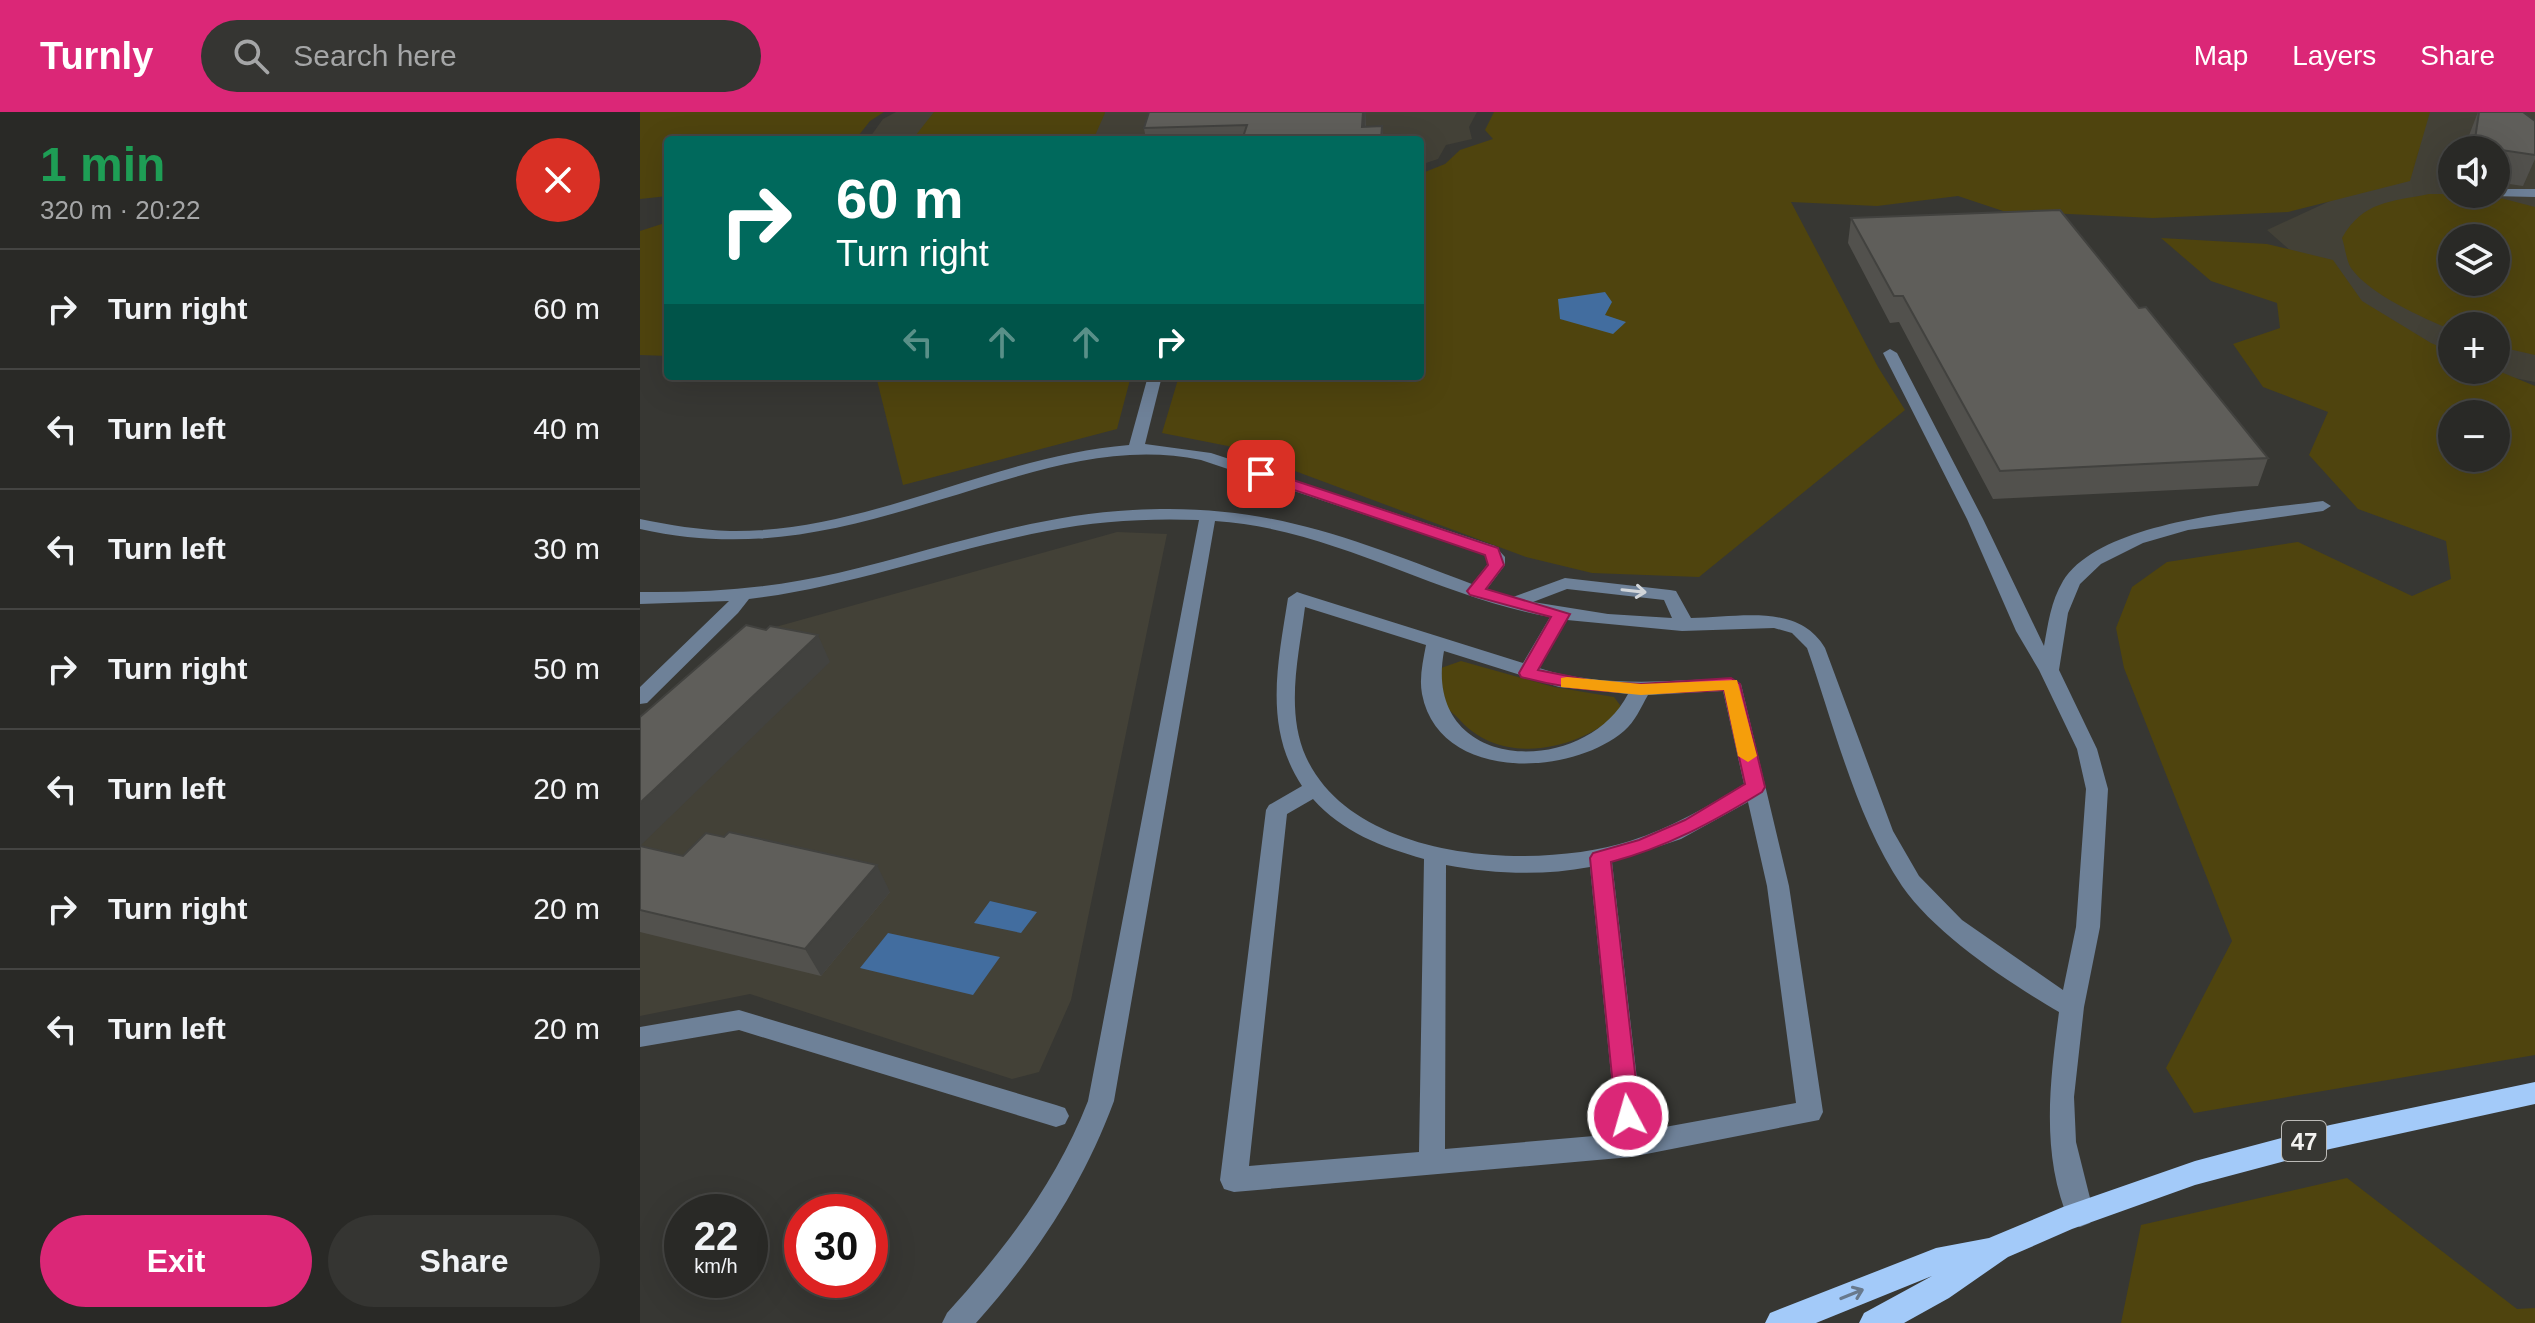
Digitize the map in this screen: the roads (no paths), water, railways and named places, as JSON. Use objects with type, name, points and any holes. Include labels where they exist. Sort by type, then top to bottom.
[{"type":"main road","name":"47","points":[[1780,1323],[1936,1261],[1995,1249],[2144,1187],[2234,1159],[2358,1128],[2535,1093]]},
{"type":"main road","name":"47","points":[[1874,1323],[1945,1284],[1995,1249]]},
{"type":"street","points":[[2510,193],[2535,193]]},
{"type":"street","points":[[1890,353],[1975,519],[2025,631],[2051,674],[2087,749],[2097,789],[2088,927],[2072,1007],[2061,1097],[2063,1142],[2080,1214]]},
{"type":"street","points":[[1138,441],[1154,380]]},
{"type":"street","points":[[640,524],[702,535],[789,530],[851,518],[1138,441],[1205,456],[1484,548],[1492,552],[1496,565],[1476,591]]},
{"type":"street","points":[[2051,674],[2059,613],[2067,592],[2072,582],[2095,560],[2137,539],[2186,525],[2323,506]]},
{"type":"street","points":[[640,598],[743,594],[835,578],[1045,523],[1126,515],[1208,515],[1261,520],[1318,533],[1476,591],[1561,614],[1624,623],[1774,622],[1793,626],[1808,636],[1816,648],[1882,832],[1905,875],[1954,926],[2037,987],[2072,1007]]},
{"type":"street","points":[[957,1323],[1038,1226],[1071,1172],[1101,1101],[1208,515]]},
{"type":"street","points":[[1514,603],[1565,583],[1670,595],[1681,613],[1682,625]]},
{"type":"street","points":[[640,698],[732,609],[743,594]]},
{"type":"street","points":[[1315,788],[1277,810],[1234,1180],[1631,1145],[1810,1112],[1778,886],[1755,787],[1731,684],[1598,688],[1527,673],[1297,598],[1286,691],[1287,726],[1296,756],[1315,788],[1340,816],[1373,835],[1435,856],[1494,866],[1548,866],[1600,858],[1645,846],[1692,825],[1755,787]]},
{"type":"street","points":[[1527,673],[1561,614]]},
{"type":"street","points":[[1436,644],[1431,685],[1434,703],[1443,719],[1458,736],[1475,747],[1499,754],[1543,756],[1578,750],[1617,726],[1641,689]]},
{"type":"street","points":[[1432,1163],[1435,856]]},
{"type":"street","points":[[1600,858],[1631,1145]]},
{"type":"street","points":[[640,1037],[739,1020],[1056,1116]]},
{"type":"water","points":[[1605,292],[1612,302],[1605,315],[1626,322],[1613,334],[1560,319],[1558,299]]},
{"type":"water","points":[[990,901],[1037,912],[1021,933],[974,923]]},
{"type":"water","points":[[888,933],[1000,957],[973,995],[860,968]]}]
